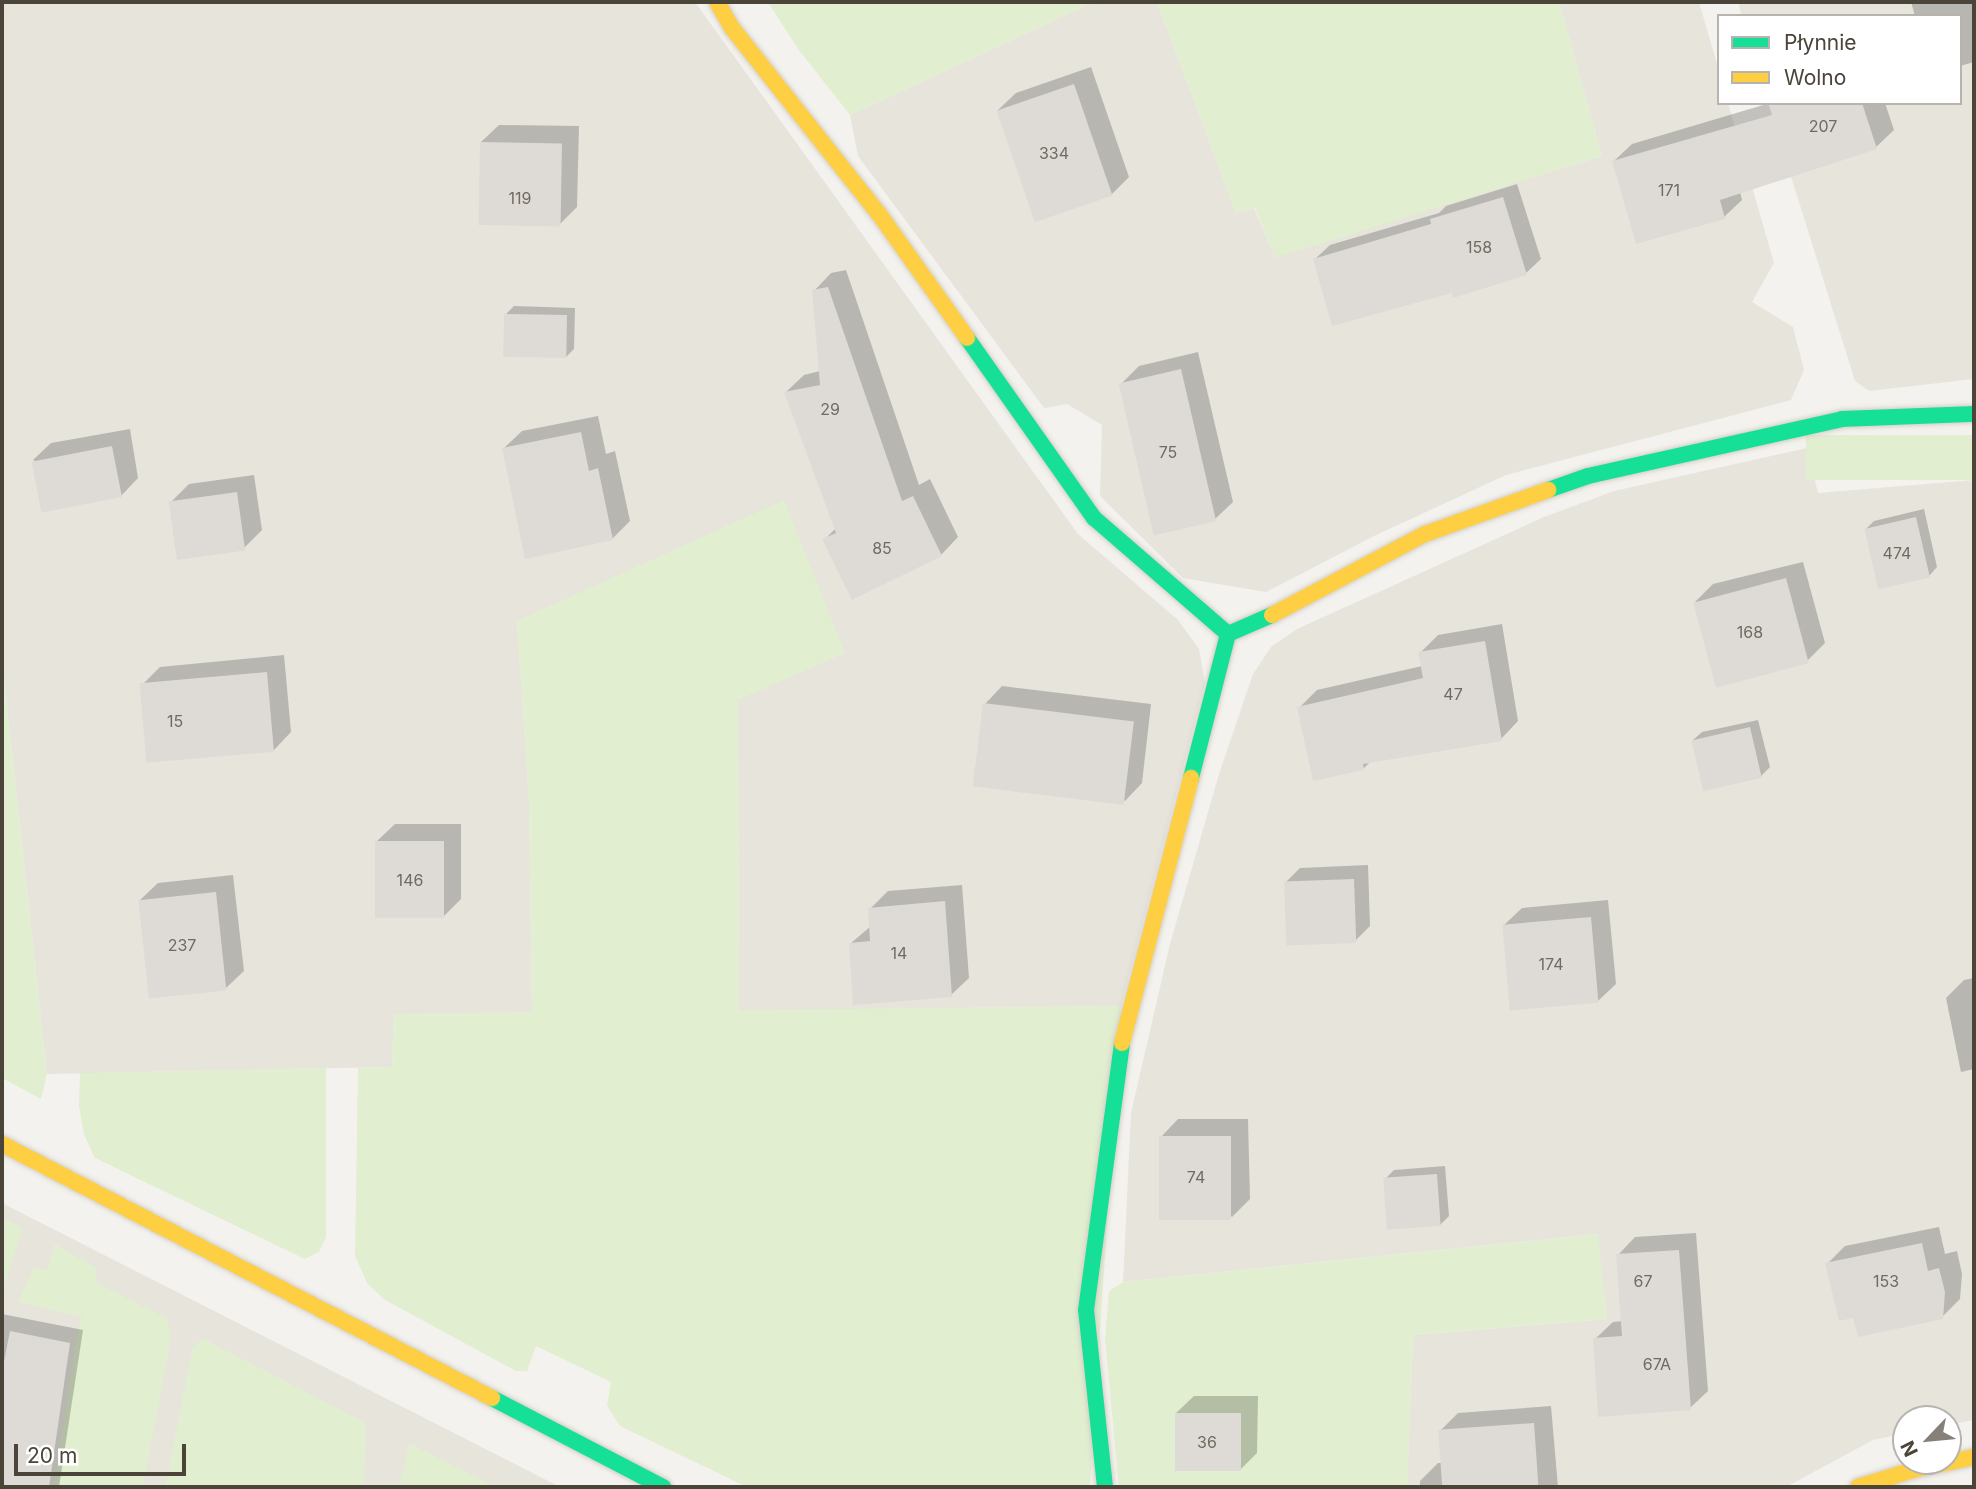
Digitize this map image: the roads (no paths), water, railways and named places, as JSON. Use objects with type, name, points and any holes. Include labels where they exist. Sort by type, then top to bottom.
[{"type":"street","points":[[717,2],[732,28],[886,223],[1094,518],[1228,634]]},
{"type":"street","points":[[1228,634],[1295,604],[1425,534],[1588,476],[1842,419],[1974,414]]},
{"type":"street","points":[[1105,1487],[1086,1310],[1120,1051],[1228,634]]},
{"type":"street","points":[[2,1144],[663,1487]]},
{"type":"street","points":[[1858,1487],[1913,1470],[1974,1457]]}]
